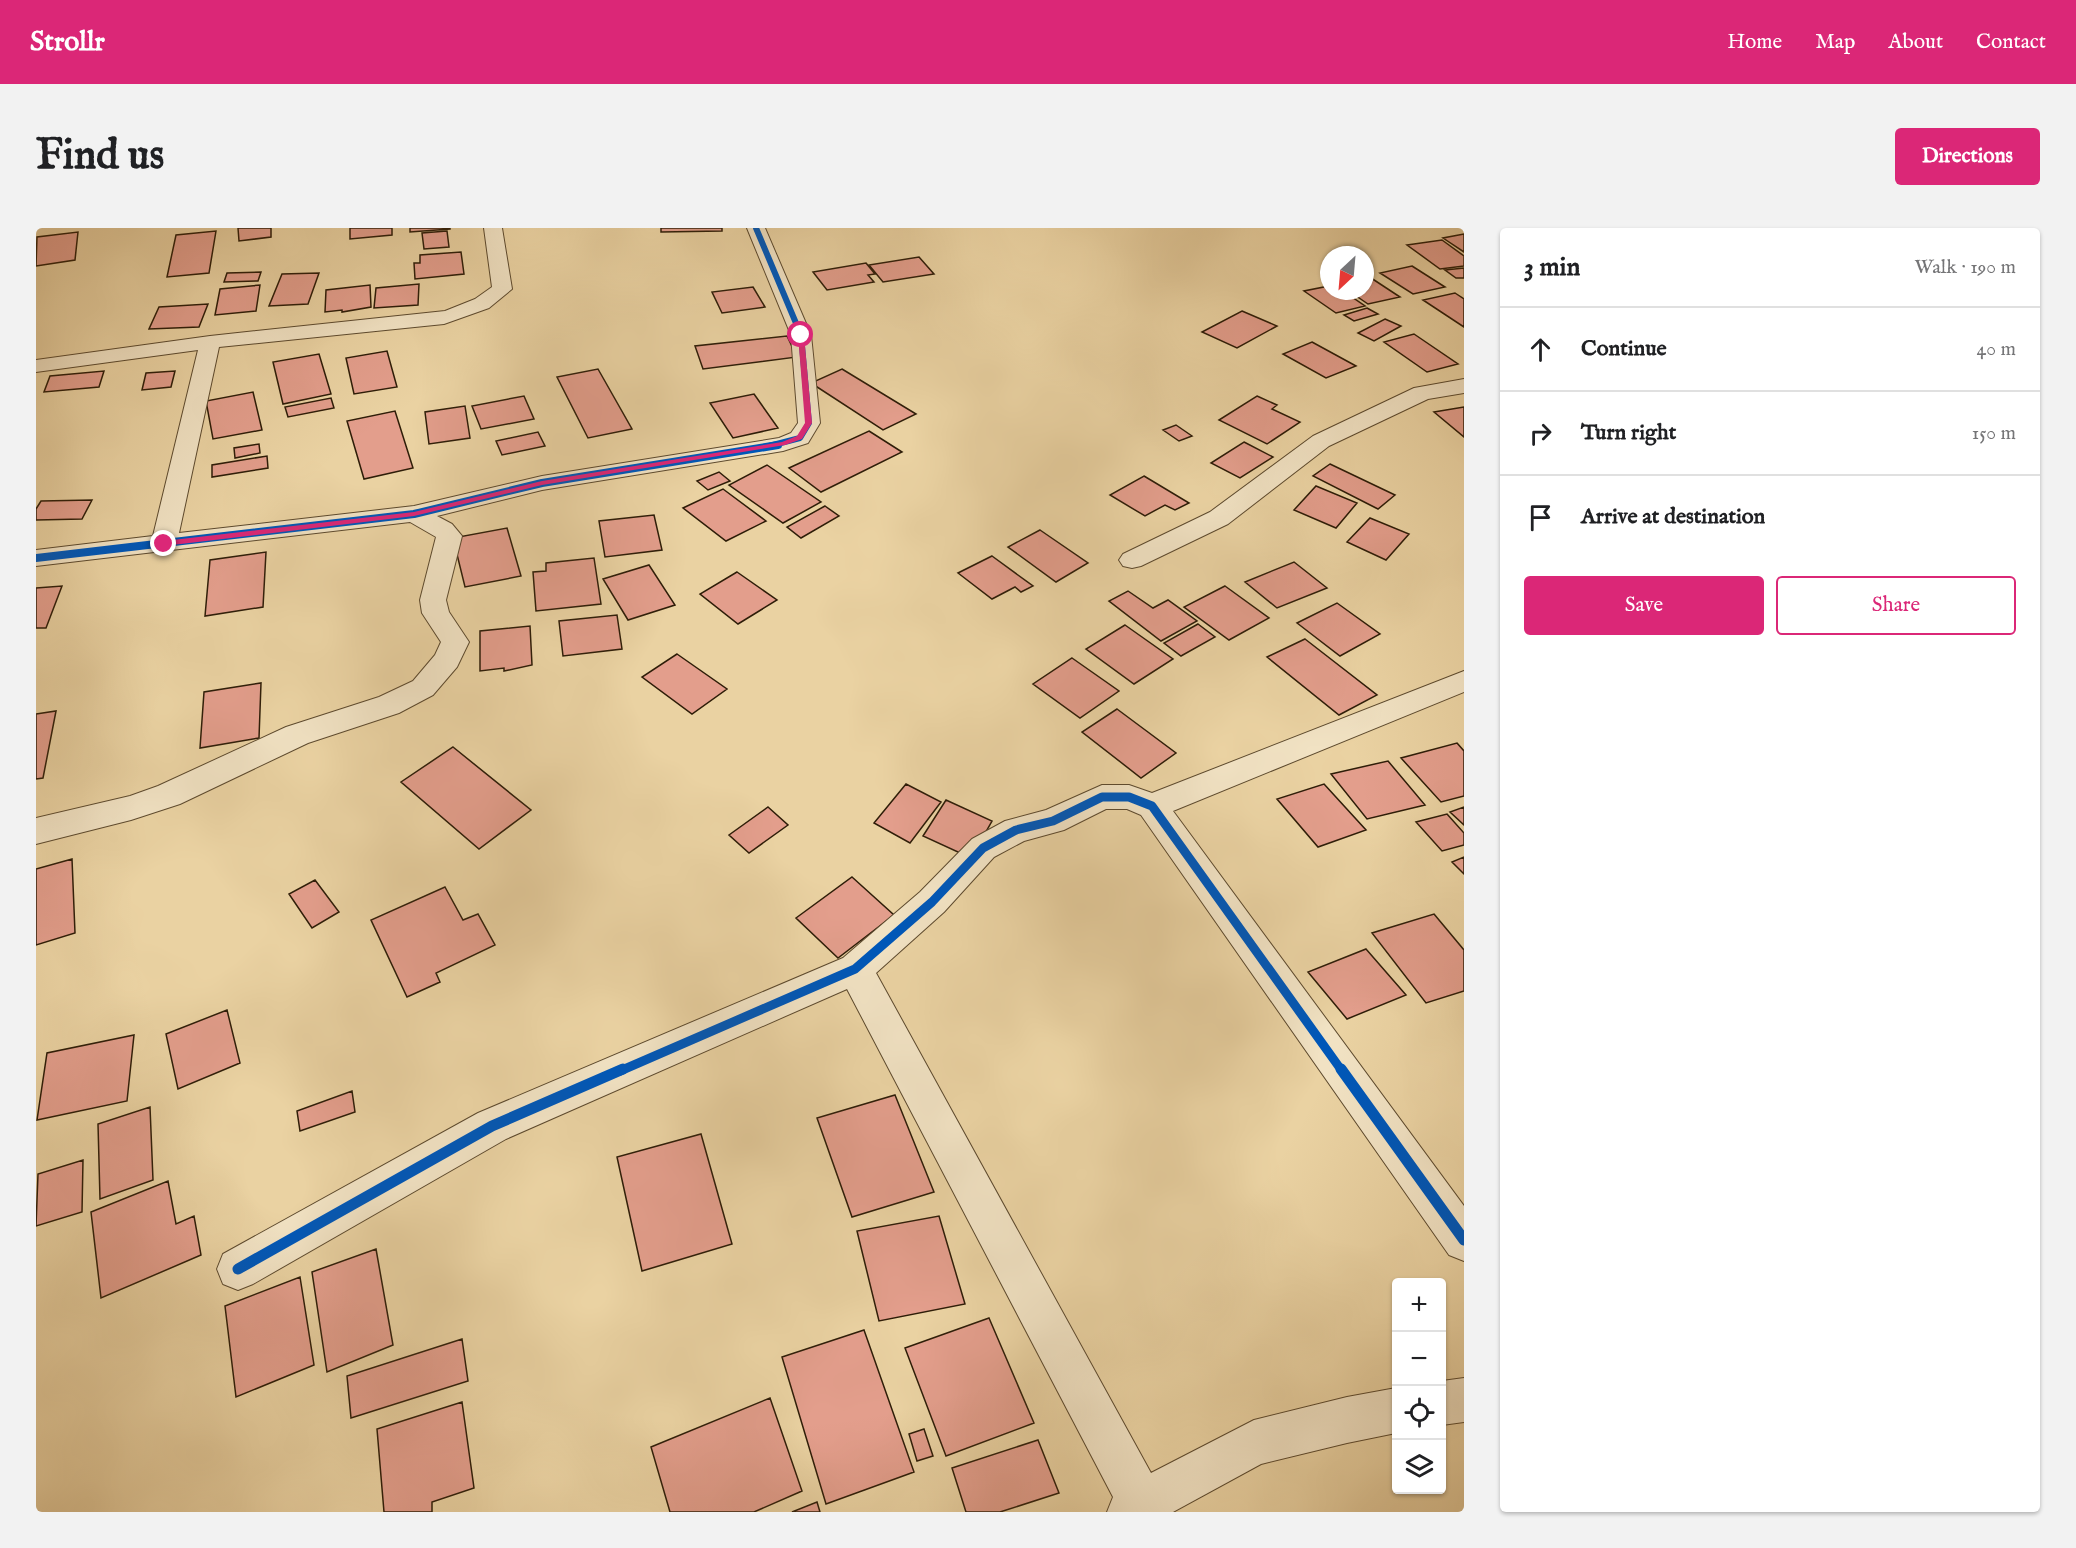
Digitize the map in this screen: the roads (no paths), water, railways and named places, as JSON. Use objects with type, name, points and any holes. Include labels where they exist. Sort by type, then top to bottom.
[{"type":"street","points":[[36,366],[210,342],[444,318],[466,312],[490,300],[502,290],[493,228]]},
{"type":"street","points":[[36,558],[414,514],[542,483],[783,444],[800,438],[809,423],[801,335],[756,228]]},
{"type":"street","points":[[164,544],[210,342]]},
{"type":"street","points":[[1132,560],[1219,518],[1321,441],[1422,393],[1464,386]]},
{"type":"street","points":[[36,831],[131,808],[169,795],[297,735],[389,705],[423,688],[447,660],[455,642],[436,613],[433,600],[449,536],[443,530],[414,514]]},
{"type":"street","points":[[1152,806],[1464,681]]},
{"type":"street","points":[[238,1269],[492,1126],[855,969],[932,902],[983,848],[1017,830],[1053,821],[1102,797],[1129,797],[1152,806],[1464,1240]]},
{"type":"street","points":[[855,969],[1137,1508],[1254,1443],[1347,1420],[1392,1412]]},
{"type":"street","points":[[1446,1403],[1464,1400]]}]
